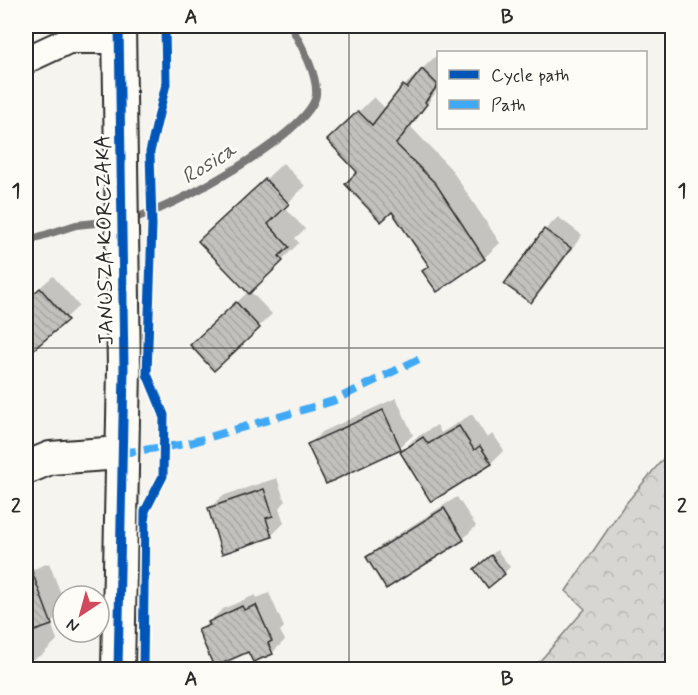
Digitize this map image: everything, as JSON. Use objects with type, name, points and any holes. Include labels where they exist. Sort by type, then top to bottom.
[{"type":"street","points":[[26,60],[69,40],[119,33]]},
{"type":"street","name":"JANUSZA KORCZAKA","points":[[118,669],[123,225],[119,33]]},
{"type":"street","points":[[26,468],[50,458],[121,453]]},
{"type":"green space","points":[[672,448],[672,669],[533,669],[585,609],[566,591],[623,507]]},
{"type":"building","points":[[422,69],[437,84],[425,102],[427,104],[396,144],[436,184],[485,259],[437,292],[422,271],[429,266],[392,212],[381,222],[345,184],[357,172],[327,140],[358,111],[372,125],[403,85],[407,88]]},
{"type":"building","points":[[265,179],[289,204],[268,224],[289,247],[279,256],[283,261],[249,294],[198,241]]},
{"type":"building","points":[[544,229],[571,248],[531,303],[504,284]]},
{"type":"building","points":[[40,288],[68,320],[26,356],[26,300]]},
{"type":"building","points":[[236,302],[260,328],[214,371],[190,345]]},
{"type":"building","points":[[383,410],[401,449],[326,484],[307,444]]},
{"type":"building","points":[[459,426],[474,450],[480,446],[492,464],[431,502],[400,452],[423,437],[428,444]]},
{"type":"building","points":[[264,489],[273,516],[266,518],[272,537],[222,554],[208,508]]},
{"type":"building","points":[[444,508],[464,540],[386,589],[366,557]]},
{"type":"building","points":[[491,555],[505,574],[488,588],[474,569]]},
{"type":"building","points":[[26,561],[28,561],[51,625],[26,634]]},
{"type":"building","points":[[256,605],[272,641],[268,643],[273,654],[253,662],[248,652],[214,667],[198,630],[210,625],[208,622],[242,606],[244,610]]},
{"type":"waterway","name":"Rosica","points":[[128,219],[172,203],[234,169],[290,130],[308,111],[316,95],[316,87],[308,59],[291,26]]},
{"type":"waterway","name":"Rosica","points":[[26,241],[76,225],[115,221]]},
{"type":"marked path","points":[[121,453],[186,444],[333,401],[425,356]]},
{"type":"cycle path","points":[[118,670],[124,369],[119,26]]},
{"type":"cycle path","points":[[143,670],[145,511],[163,476],[164,415],[147,374],[152,225],[150,152],[166,84],[165,26]]}]
